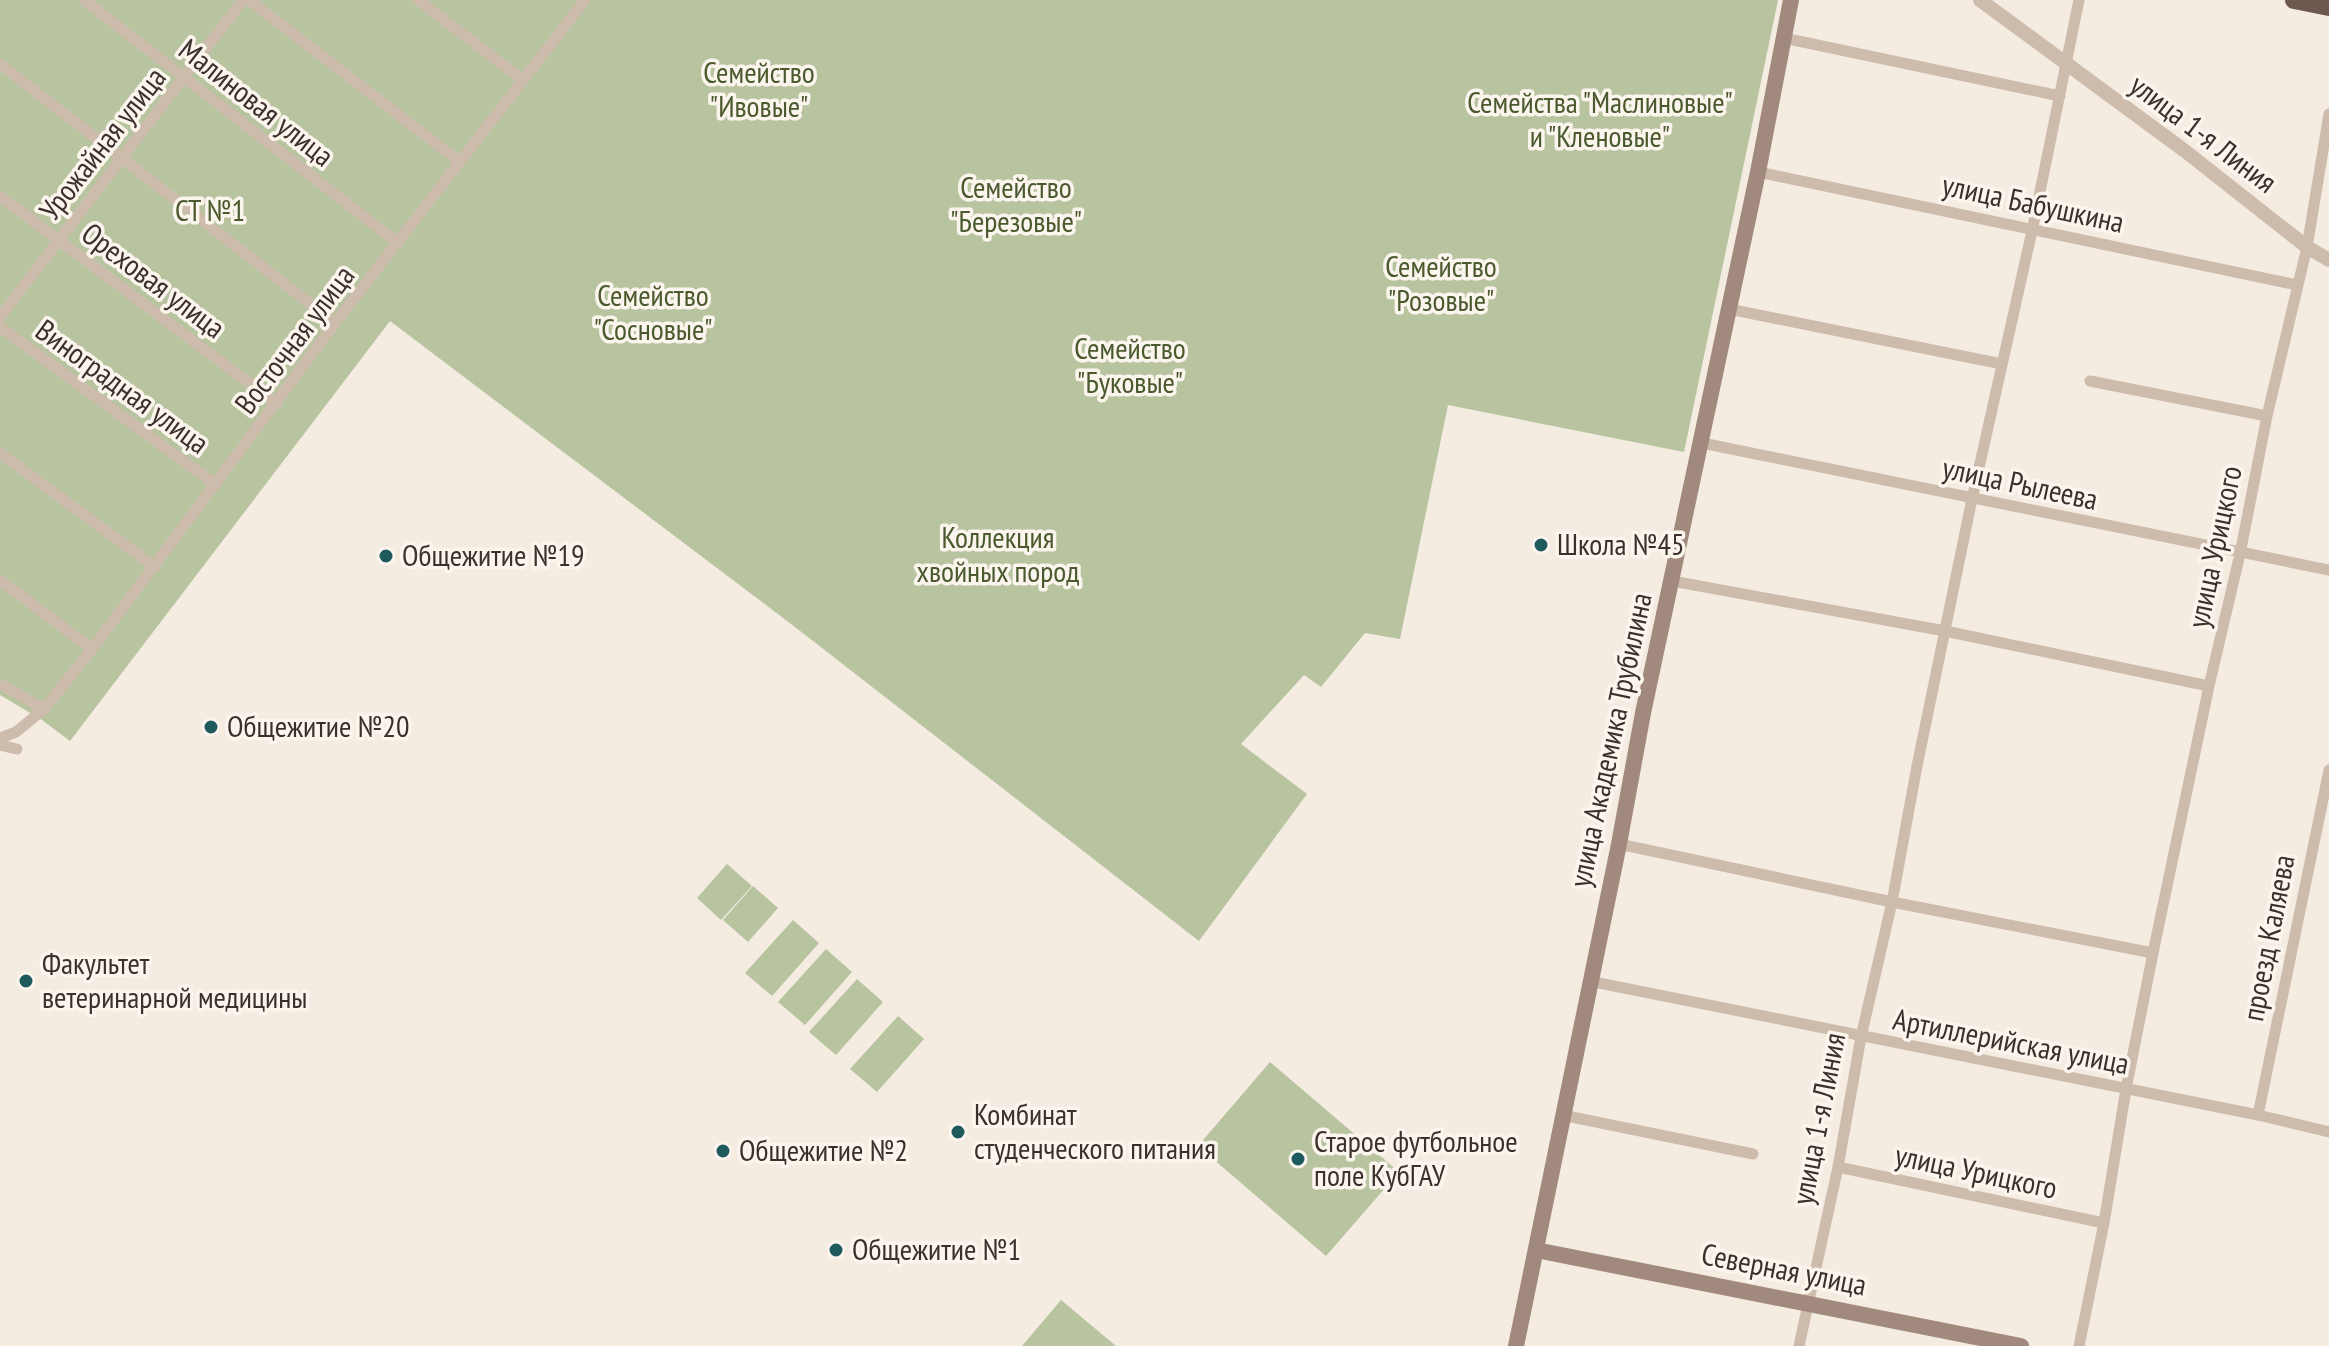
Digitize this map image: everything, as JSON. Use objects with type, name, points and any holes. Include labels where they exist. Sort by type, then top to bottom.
[{"type":"highway","points":[[2294,0],[2329,7]]},
{"type":"main road","name":"улица Академика Трубилина","points":[[1516,1346],[1791,0]]},
{"type":"main road","name":"Северная улица","points":[[1536,1250],[2021,1346]]},
{"type":"street","name":"Малиновая улица","points":[[84,0],[398,243]]},
{"type":"street","name":"Урожайная улица","points":[[0,317],[243,0]]},
{"type":"street","points":[[249,0],[460,162]]},
{"type":"street","points":[[418,0],[523,80]]},
{"type":"street","name":"Восточная улица","points":[[0,738],[16,732],[44,709],[92,649],[335,323],[585,0]]},
{"type":"street","name":"улица 1-я Линия","points":[[1980,0],[2185,151],[2307,247]]},
{"type":"street","name":"улица 1-я Линия","points":[[1799,1346],[1972,499],[2032,231],[2079,0]]},
{"type":"street","points":[[1784,38],[2060,96]]},
{"type":"street","points":[[0,64],[335,323]]},
{"type":"street","name":"улица Урицкого","points":[[2079,1346],[2153,953],[2267,416],[2307,247],[2329,114]]},
{"type":"street","name":"улица Бабушкина","points":[[1758,172],[2297,285]]},
{"type":"street","name":"Ореховая улица","points":[[0,196],[277,404]]},
{"type":"street","points":[[2307,247],[2329,260]]},
{"type":"street","points":[[1729,309],[2002,364]]},
{"type":"street","name":"Виноградная улица","points":[[0,327],[216,485]]},
{"type":"street","points":[[2090,381],[2267,416]]},
{"type":"street","name":"улица Рылеева","points":[[1702,443],[2329,570]]},
{"type":"street","points":[[0,453],[155,567]]},
{"type":"street","points":[[0,580],[92,649]]},
{"type":"street","points":[[1672,581],[1945,631],[2209,686]]},
{"type":"street","points":[[0,684],[44,709]]},
{"type":"street","points":[[0,745],[17,749]]},
{"type":"street","name":"проезд Каляева","points":[[2258,1115],[2329,770]]},
{"type":"street","points":[[1619,844],[2153,953]]},
{"type":"street","name":"Артиллерийская улица","points":[[1589,981],[2258,1115],[2329,1132]]},
{"type":"street","points":[[1562,1115],[1753,1154]]},
{"type":"street","name":"улица Урицкого","points":[[1838,1167],[2104,1223]]},
{"type":"green space","points":[[0,0],[1778,0],[1684,452],[1448,405],[1400,639],[1365,633],[1321,687],[1304,675],[1241,744],[1307,794],[1199,941],[795,627],[390,321],[70,741],[0,695]]},
{"type":"green space","points":[[727,864],[752,886],[721,920],[697,898]]},
{"type":"green space","points":[[753,886],[778,908],[748,942],[723,920]]},
{"type":"green space","points":[[793,920],[819,943],[772,996],[745,973]]},
{"type":"green space","points":[[826,949],[852,972],[805,1025],[778,1002]]},
{"type":"green space","points":[[857,979],[883,1002],[836,1055],[809,1032]]},
{"type":"green space","points":[[898,1016],[924,1039],[877,1092],[850,1069]]},
{"type":"green space","name":"Старое футбольное поле КубГАУ","points":[[1270,1062],[1399,1172],[1326,1256],[1198,1146]]},
{"type":"green space","points":[[1061,1300],[1116,1346],[1022,1346]]},
{"type":"place","name":"Школа №45","points":[[1541,545]]},
{"type":"place","name":"Общежитие №19","points":[[386,556]]},
{"type":"place","name":"Общежитие №20","points":[[211,727]]},
{"type":"place","name":"Факультет ветеринарной медицины","points":[[26,981]]},
{"type":"place","name":"Комбинат студенческого питания","points":[[958,1132]]},
{"type":"place","name":"Общежитие №2","points":[[723,1151]]},
{"type":"place","name":"Старое футбольное поле КубГАУ","points":[[1298,1159]]},
{"type":"place","name":"Общежитие №1","points":[[836,1250]]},
{"type":"park label","name":"Семейство \"Ивовые\"","points":[[759,90]]},
{"type":"park label","name":"Семейства \"Маслиновые\" и \"Кленовые\"","points":[[1600,120]]},
{"type":"park label","name":"Семейство \"Березовые\"","points":[[1016,205]]},
{"type":"park label","name":"СТ №1","points":[[210,211]]},
{"type":"park label","name":"Семейство \"Розовые\"","points":[[1441,284]]},
{"type":"park label","name":"Семейство \"Сосновые\"","points":[[653,313]]},
{"type":"park label","name":"Семейство \"Буковые\"","points":[[1130,366]]},
{"type":"park label","name":"Коллекция хвойных пород","points":[[998,555]]}]
